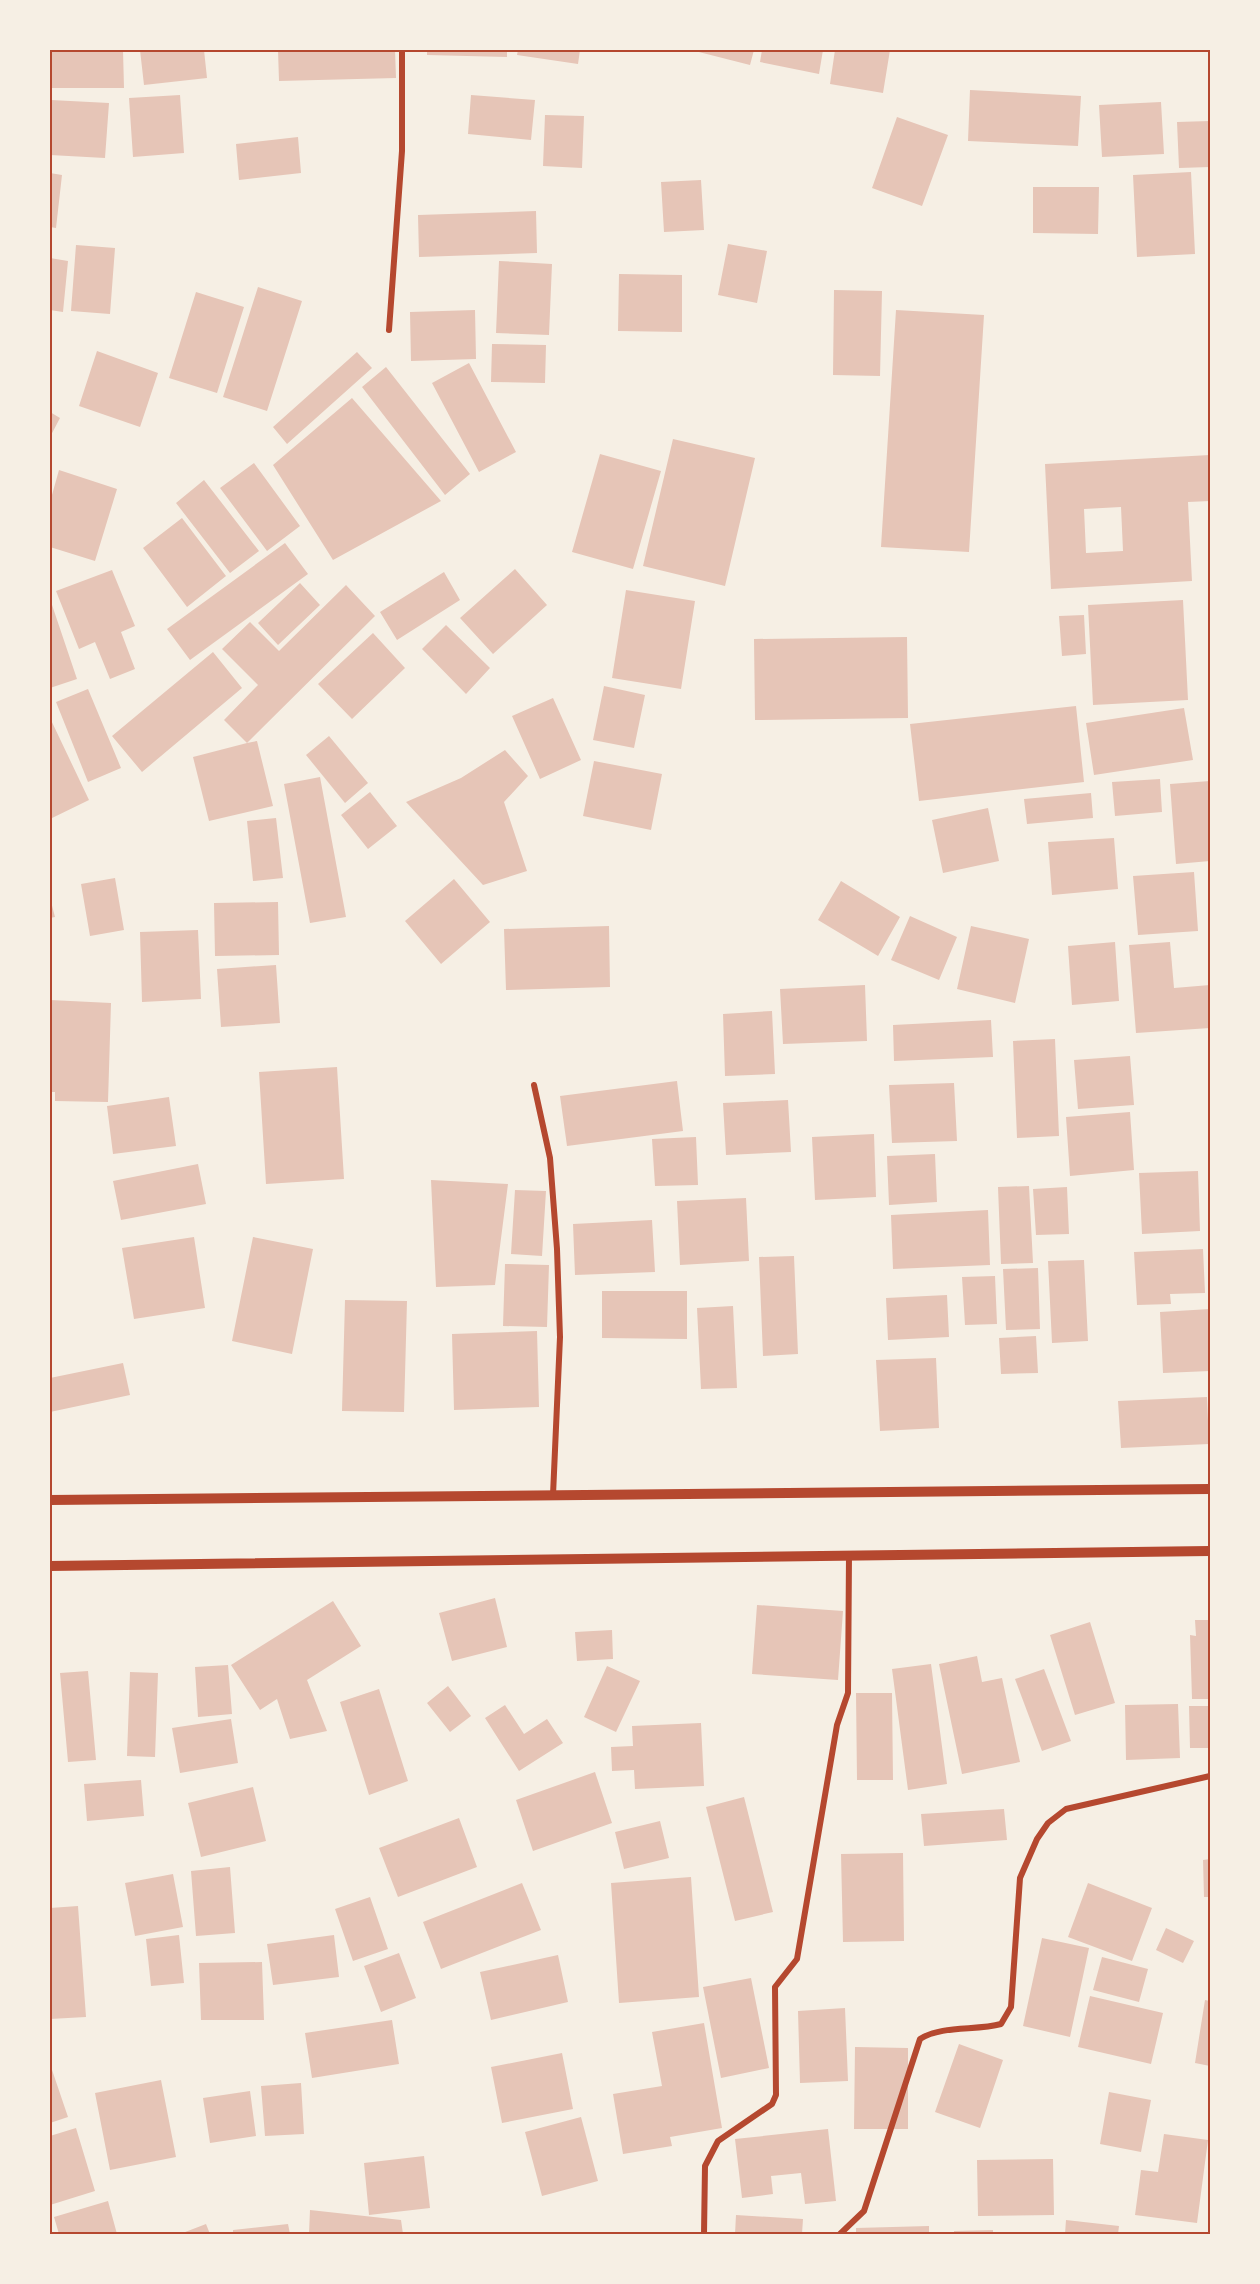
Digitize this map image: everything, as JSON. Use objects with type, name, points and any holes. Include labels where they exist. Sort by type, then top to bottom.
[{"type":"street","points":[[389,330],[402,151],[402,50]]},
{"type":"street","points":[[534,1085],[550,1158],[557,1249],[560,1338],[553,1495]]},
{"type":"street","points":[[50,1500],[1210,1489]]},
{"type":"street","points":[[50,1566],[1210,1551]]},
{"type":"street","points":[[704,2235],[705,2166],[718,2141],[772,2104],[776,2096],[775,1987],[797,1959],[837,1725],[848,1693],[849,1555]]},
{"type":"street","points":[[840,2235],[864,2211],[920,2039],[930,2033],[984,2029],[1001,2024],[1011,2007],[1020,1878],[1037,1839],[1048,1822],[1066,1809],[1210,1776]]},
{"type":"building","points":[[50,50],[123,50],[124,88],[50,88]]},
{"type":"building","points":[[140,50],[204,50],[207,78],[144,85]]},
{"type":"building","points":[[278,50],[395,50],[396,78],[279,81]]},
{"type":"building","points":[[427,50],[507,50],[507,57],[427,55]]},
{"type":"building","points":[[518,50],[580,50],[578,64],[517,55]]},
{"type":"building","points":[[691,50],[754,50],[750,65]]},
{"type":"building","points":[[762,50],[823,50],[819,74],[760,62]]},
{"type":"building","points":[[835,50],[890,50],[883,93],[830,84]]},
{"type":"building","points":[[970,90],[1081,96],[1078,146],[968,141]]},
{"type":"building","points":[[180,95],[184,153],[133,157],[129,98]]},
{"type":"building","points":[[471,95],[535,100],[531,140],[468,134]]},
{"type":"building","points":[[51,100],[109,103],[105,158],[50,155]]},
{"type":"building","points":[[1161,102],[1164,154],[1102,157],[1099,105]]},
{"type":"building","points":[[545,115],[584,116],[582,168],[543,166]]},
{"type":"building","points":[[897,117],[948,135],[922,206],[872,188]]},
{"type":"building","points":[[1210,121],[1210,167],[1179,168],[1177,122]]},
{"type":"building","points":[[298,137],[301,173],[239,180],[236,144]]},
{"type":"building","points":[[1191,172],[1195,254],[1137,257],[1133,175]]},
{"type":"building","points":[[50,173],[62,175],[56,228],[50,227]]},
{"type":"building","points":[[701,180],[704,230],[664,232],[661,182]]},
{"type":"building","points":[[1033,187],[1099,187],[1098,234],[1033,233]]},
{"type":"building","points":[[536,211],[537,253],[419,257],[418,215]]},
{"type":"building","points":[[728,244],[767,251],[757,303],[718,295]]},
{"type":"building","points":[[76,245],[115,248],[110,314],[71,311]]},
{"type":"building","points":[[50,258],[68,261],[63,312],[50,310]]},
{"type":"building","points":[[499,261],[552,264],[549,335],[496,333]]},
{"type":"building","points":[[619,274],[682,275],[682,332],[618,331]]},
{"type":"building","points":[[258,287],[302,301],[267,411],[223,397]]},
{"type":"building","points":[[834,290],[882,291],[880,376],[833,375]]},
{"type":"building","points":[[196,292],[244,307],[217,393],[169,378]]},
{"type":"building","points":[[475,310],[476,359],[411,361],[410,312]]},
{"type":"building","points":[[896,310],[984,315],[969,552],[881,547]]},
{"type":"building","points":[[492,344],[546,345],[545,383],[491,382]]},
{"type":"building","points":[[97,351],[158,373],[140,427],[79,406]]},
{"type":"building","points":[[357,352],[372,368],[287,444],[273,427]]},
{"type":"building","points":[[469,363],[516,452],[479,472],[432,383]]},
{"type":"building","points":[[386,367],[470,474],[445,495],[362,387]]},
{"type":"building","points":[[352,398],[441,501],[333,560],[273,465]]},
{"type":"building","points":[[50,412],[60,418],[50,437]]},
{"type":"building","points":[[673,439],[755,458],[725,586],[643,566]]},
{"type":"building","points":[[600,454],[661,471],[633,569],[572,552]]},
{"type":"building","points":[[1210,455],[1210,501],[1188,502],[1192,581],[1051,589],[1045,464]],"holes":[[[1121,507],[1123,551],[1086,553],[1084,509]]]},
{"type":"building","points":[[254,463],[300,526],[267,551],[220,488]]},
{"type":"building","points":[[59,470],[117,489],[95,561],[50,547],[50,502]]},
{"type":"building","points":[[204,480],[259,551],[230,573],[176,503]]},
{"type":"building","points":[[182,518],[226,576],[187,607],[143,548]]},
{"type":"building","points":[[285,543],[308,574],[190,660],[167,629]]},
{"type":"building","points":[[515,569],[547,605],[493,654],[460,618]]},
{"type":"building","points":[[112,570],[135,626],[121,632],[135,669],[110,679],[95,642],[79,649],[56,591]]},
{"type":"building","points":[[444,572],[460,600],[397,640],[380,612]]},
{"type":"building","points":[[300,583],[320,605],[278,645],[258,623]]},
{"type":"building","points":[[346,585],[375,616],[247,743],[224,720],[258,685],[222,649],[250,622],[279,651]]},
{"type":"building","points":[[626,590],[695,601],[681,689],[612,678]]},
{"type":"building","points":[[50,599],[77,679],[50,688]]},
{"type":"building","points":[[1183,600],[1188,700],[1093,705],[1088,605]]},
{"type":"building","points":[[1084,615],[1086,654],[1062,656],[1059,616]]},
{"type":"building","points":[[446,625],[490,668],[466,694],[422,649]]},
{"type":"building","points":[[373,633],[405,668],[352,719],[318,684]]},
{"type":"building","points":[[907,637],[908,718],[755,720],[754,639]]},
{"type":"building","points":[[213,652],[242,688],[142,772],[112,736]]},
{"type":"building","points":[[604,686],[645,695],[634,748],[593,740]]},
{"type":"building","points":[[88,689],[121,768],[88,782],[56,702]]},
{"type":"building","points":[[553,698],[581,760],[540,779],[512,716]]},
{"type":"building","points":[[1076,706],[1084,782],[919,801],[910,724]]},
{"type":"building","points":[[1184,708],[1193,760],[1094,775],[1086,723]]},
{"type":"building","points":[[50,718],[89,800],[50,819]]},
{"type":"building","points":[[329,736],[368,783],[345,803],[306,755]]},
{"type":"building","points":[[257,741],[273,806],[209,821],[193,757]]},
{"type":"building","points":[[505,750],[528,776],[504,802],[527,871],[483,885],[406,802],[461,778]]},
{"type":"building","points":[[594,761],[662,774],[651,830],[583,816]]},
{"type":"building","points":[[320,777],[346,917],[310,923],[284,784]]},
{"type":"building","points":[[1160,779],[1162,812],[1115,816],[1112,782]]},
{"type":"building","points":[[1210,781],[1210,861],[1176,864],[1170,784]]},
{"type":"building","points":[[370,792],[397,826],[368,849],[341,815]]},
{"type":"building","points":[[1091,793],[1093,818],[1027,824],[1024,799]]},
{"type":"building","points":[[988,808],[999,861],[943,873],[932,820]]},
{"type":"building","points":[[276,818],[283,878],[253,881],[247,821]]},
{"type":"building","points":[[1114,838],[1118,889],[1052,895],[1048,842]]},
{"type":"building","points":[[1194,872],[1198,931],[1138,935],[1133,876]]},
{"type":"building","points":[[115,878],[124,930],[90,936],[81,884]]},
{"type":"building","points":[[454,879],[490,922],[441,964],[405,921]]},
{"type":"building","points":[[841,881],[900,917],[878,956],[818,920]]},
{"type":"building","points":[[50,898],[55,917],[50,918]]},
{"type":"building","points":[[278,902],[279,955],[215,956],[214,903]]},
{"type":"building","points":[[910,916],[957,937],[939,980],[891,960]]},
{"type":"building","points":[[609,926],[610,987],[506,990],[504,929]]},
{"type":"building","points":[[971,926],[1029,939],[1015,1003],[957,989]]},
{"type":"building","points":[[198,930],[201,999],[142,1002],[140,932]]},
{"type":"building","points":[[1115,942],[1119,1001],[1072,1005],[1068,946]]},
{"type":"building","points":[[1170,942],[1174,988],[1210,985],[1210,1028],[1136,1033],[1129,945]]},
{"type":"building","points":[[276,965],[280,1023],[221,1027],[217,969]]},
{"type":"building","points":[[865,985],[867,1041],[783,1044],[780,989]]},
{"type":"building","points":[[50,1000],[111,1003],[108,1102],[55,1101],[55,1092],[50,1092]]},
{"type":"building","points":[[772,1011],[775,1074],[725,1076],[723,1014]]},
{"type":"building","points":[[991,1020],[993,1057],[894,1061],[893,1025]]},
{"type":"building","points":[[1055,1039],[1059,1136],[1017,1138],[1013,1041]]},
{"type":"building","points":[[1130,1056],[1134,1105],[1078,1109],[1074,1060]]},
{"type":"building","points":[[337,1067],[344,1179],[266,1184],[259,1072]]},
{"type":"building","points":[[677,1081],[683,1131],[567,1146],[560,1096]]},
{"type":"building","points":[[954,1083],[957,1141],[892,1143],[889,1085]]},
{"type":"building","points":[[169,1097],[176,1146],[113,1154],[107,1106]]},
{"type":"building","points":[[788,1100],[791,1152],[726,1155],[723,1103]]},
{"type":"building","points":[[1130,1112],[1134,1170],[1070,1176],[1066,1117]]},
{"type":"building","points":[[874,1134],[876,1197],[815,1200],[812,1137]]},
{"type":"building","points":[[696,1137],[698,1185],[655,1186],[652,1139]]},
{"type":"building","points":[[935,1154],[937,1202],[889,1205],[887,1156]]},
{"type":"building","points":[[198,1164],[206,1204],[121,1220],[113,1181]]},
{"type":"building","points":[[1198,1171],[1200,1231],[1142,1234],[1139,1173]]},
{"type":"building","points":[[431,1180],[508,1184],[495,1285],[436,1287]]},
{"type":"building","points":[[1029,1186],[1033,1263],[1001,1264],[998,1187]]},
{"type":"building","points":[[1067,1187],[1069,1234],[1036,1235],[1033,1189]]},
{"type":"building","points":[[515,1190],[546,1191],[542,1256],[511,1254]]},
{"type":"building","points":[[746,1198],[749,1261],[680,1265],[677,1201]]},
{"type":"building","points":[[988,1210],[990,1265],[893,1269],[891,1215]]},
{"type":"building","points":[[652,1220],[655,1272],[575,1275],[573,1224]]},
{"type":"building","points":[[194,1237],[205,1308],[134,1319],[122,1248]]},
{"type":"building","points":[[253,1237],[313,1249],[292,1354],[232,1341]]},
{"type":"building","points":[[1203,1249],[1205,1293],[1170,1294],[1171,1304],[1137,1305],[1134,1252]]},
{"type":"building","points":[[794,1256],[798,1354],[763,1356],[759,1257]]},
{"type":"building","points":[[1084,1260],[1088,1341],[1052,1343],[1048,1261]]},
{"type":"building","points":[[505,1264],[549,1265],[547,1327],[503,1326]]},
{"type":"building","points":[[1038,1268],[1040,1329],[1006,1330],[1003,1269]]},
{"type":"building","points":[[995,1276],[997,1324],[965,1325],[962,1277]]},
{"type":"building","points":[[602,1291],[687,1291],[687,1339],[602,1338]]},
{"type":"building","points":[[947,1295],[949,1337],[888,1340],[886,1298]]},
{"type":"building","points":[[345,1300],[407,1301],[404,1412],[342,1411]]},
{"type":"building","points":[[733,1306],[737,1388],[701,1389],[697,1308]]},
{"type":"building","points":[[1210,1309],[1210,1371],[1163,1373],[1160,1312]]},
{"type":"building","points":[[537,1331],[539,1407],[454,1410],[452,1334]]},
{"type":"building","points":[[1036,1336],[1038,1373],[1001,1374],[999,1338]]},
{"type":"building","points":[[936,1358],[939,1428],[880,1431],[876,1360]]},
{"type":"building","points":[[123,1363],[130,1395],[50,1412],[50,1378]]},
{"type":"building","points":[[1207,1397],[1209,1444],[1121,1448],[1118,1401]]},
{"type":"building","points":[[495,1598],[507,1647],[452,1661],[439,1613]]},
{"type":"building","points":[[333,1601],[361,1646],[307,1680],[327,1731],[290,1739],[277,1699],[260,1710],[231,1665]]},
{"type":"building","points":[[757,1605],[843,1611],[838,1680],[752,1674]]},
{"type":"building","points":[[1195,1620],[1210,1620],[1210,1699],[1192,1699],[1190,1635],[1196,1636]]},
{"type":"building","points":[[1090,1622],[1115,1703],[1075,1715],[1050,1635]]},
{"type":"building","points":[[612,1630],[613,1659],[577,1661],[575,1632]]},
{"type":"building","points":[[977,1656],[982,1682],[1002,1678],[1020,1762],[962,1774],[939,1664]]},
{"type":"building","points":[[931,1664],[947,1784],[908,1790],[892,1669]]},
{"type":"building","points":[[228,1665],[232,1714],[198,1717],[195,1667]]},
{"type":"building","points":[[607,1666],[640,1681],[616,1732],[584,1717]]},
{"type":"building","points":[[1044,1669],[1071,1741],[1042,1751],[1015,1679]]},
{"type":"building","points":[[88,1671],[96,1760],[68,1762],[60,1673]]},
{"type":"building","points":[[130,1672],[158,1673],[155,1757],[127,1756]]},
{"type":"building","points":[[448,1686],[471,1716],[450,1732],[427,1703]]},
{"type":"building","points":[[379,1689],[408,1781],[369,1795],[340,1702]]},
{"type":"building","points":[[856,1693],[892,1693],[893,1780],[857,1780]]},
{"type":"building","points":[[1178,1704],[1180,1758],[1126,1760],[1125,1705]]},
{"type":"building","points":[[505,1705],[524,1734],[547,1719],[563,1743],[519,1771],[485,1718]]},
{"type":"building","points":[[1189,1706],[1210,1706],[1210,1748],[1190,1748]]},
{"type":"building","points":[[231,1719],[238,1763],[180,1773],[172,1728]]},
{"type":"building","points":[[701,1723],[704,1786],[635,1789],[634,1770],[612,1771],[611,1747],[633,1746],[632,1726]]},
{"type":"building","points":[[595,1772],[612,1823],[533,1851],[516,1800]]},
{"type":"building","points":[[141,1780],[144,1816],[87,1821],[84,1784]]},
{"type":"building","points":[[253,1787],[266,1841],[201,1857],[188,1803]]},
{"type":"building","points":[[744,1797],[773,1912],[735,1921],[706,1807]]},
{"type":"building","points":[[1004,1809],[1007,1840],[924,1846],[921,1814]]},
{"type":"building","points":[[459,1818],[477,1867],[398,1897],[379,1848]]},
{"type":"building","points":[[660,1821],[669,1858],[624,1869],[615,1832]]},
{"type":"building","points":[[903,1853],[904,1941],[843,1942],[841,1854]]},
{"type":"building","points":[[1210,1859],[1210,1897],[1204,1897],[1203,1860]]},
{"type":"building","points":[[230,1867],[235,1933],[196,1936],[191,1871]]},
{"type":"building","points":[[173,1874],[183,1927],[135,1936],[125,1883]]},
{"type":"building","points":[[691,1877],[699,1997],[619,2003],[611,1883]]},
{"type":"building","points":[[522,1883],[541,1930],[441,1969],[423,1922]]},
{"type":"building","points":[[1088,1883],[1152,1908],[1132,1961],[1068,1937]]},
{"type":"building","points":[[370,1897],[388,1949],[353,1961],[335,1909]]},
{"type":"building","points":[[78,1906],[86,2017],[50,2019],[50,1908]]},
{"type":"building","points":[[1166,1928],[1194,1941],[1183,1963],[1156,1950]]},
{"type":"building","points":[[179,1935],[184,1983],[151,1986],[146,1939]]},
{"type":"building","points":[[334,1935],[339,1977],[273,1985],[267,1944]]},
{"type":"building","points":[[1042,1938],[1089,1948],[1070,2037],[1023,2026]]},
{"type":"building","points":[[399,1953],[416,1998],[381,2012],[364,1966]]},
{"type":"building","points":[[558,1955],[568,2002],[491,2020],[480,1972]]},
{"type":"building","points":[[1102,1957],[1148,1969],[1139,2002],[1093,1990]]},
{"type":"building","points":[[262,1962],[264,2020],[201,2020],[199,1963]]},
{"type":"building","points":[[751,1978],[769,2068],[721,2078],[703,1987]]},
{"type":"building","points":[[1090,1996],[1163,2013],[1151,2064],[1078,2047]]},
{"type":"building","points":[[1205,2000],[1210,2001],[1210,2066],[1195,2063]]},
{"type":"building","points":[[845,2008],[848,2081],[800,2083],[798,2011]]},
{"type":"building","points":[[392,2020],[399,2064],[312,2078],[305,2033]]},
{"type":"building","points":[[704,2023],[722,2128],[670,2137],[672,2146],[623,2154],[613,2094],[662,2086],[652,2032]]},
{"type":"building","points":[[959,2044],[1003,2060],[980,2128],[935,2112]]},
{"type":"building","points":[[855,2047],[908,2048],[908,2129],[854,2129]]},
{"type":"building","points":[[562,2053],[573,2109],[502,2123],[491,2067]]},
{"type":"building","points":[[50,2064],[68,2117],[50,2123]]},
{"type":"building","points":[[161,2080],[176,2157],[110,2170],[95,2093]]},
{"type":"building","points":[[301,2083],[304,2134],[265,2136],[261,2086]]},
{"type":"building","points":[[250,2091],[256,2136],[210,2143],[203,2098]]},
{"type":"building","points":[[1109,2092],[1151,2100],[1141,2152],[1100,2144]]},
{"type":"building","points":[[581,2117],[598,2181],[542,2196],[525,2132]]},
{"type":"building","points":[[76,2128],[95,2191],[50,2205],[50,2136]]},
{"type":"building","points":[[828,2129],[836,2201],[805,2204],[801,2173],[771,2176],[773,2194],[742,2198],[735,2139]]},
{"type":"building","points":[[1164,2134],[1208,2140],[1197,2223],[1135,2215],[1141,2170],[1158,2172]]},
{"type":"building","points":[[424,2156],[430,2208],[369,2215],[364,2163]]},
{"type":"building","points":[[1053,2159],[1054,2215],[978,2216],[977,2160]]},
{"type":"building","points":[[108,2201],[117,2234],[59,2234],[54,2217]]},
{"type":"building","points":[[310,2210],[401,2220],[403,2234],[309,2234]]},
{"type":"building","points":[[736,2215],[803,2219],[802,2234],[735,2234]]},
{"type":"building","points":[[1066,2220],[1119,2226],[1118,2234],[1065,2234]]},
{"type":"building","points":[[206,2224],[210,2234],[180,2234]]},
{"type":"building","points":[[288,2224],[290,2234],[233,2234],[233,2230]]},
{"type":"building","points":[[929,2226],[929,2234],[856,2234],[856,2228]]},
{"type":"building","points":[[993,2230],[993,2234],[954,2234],[954,2231]]}]
